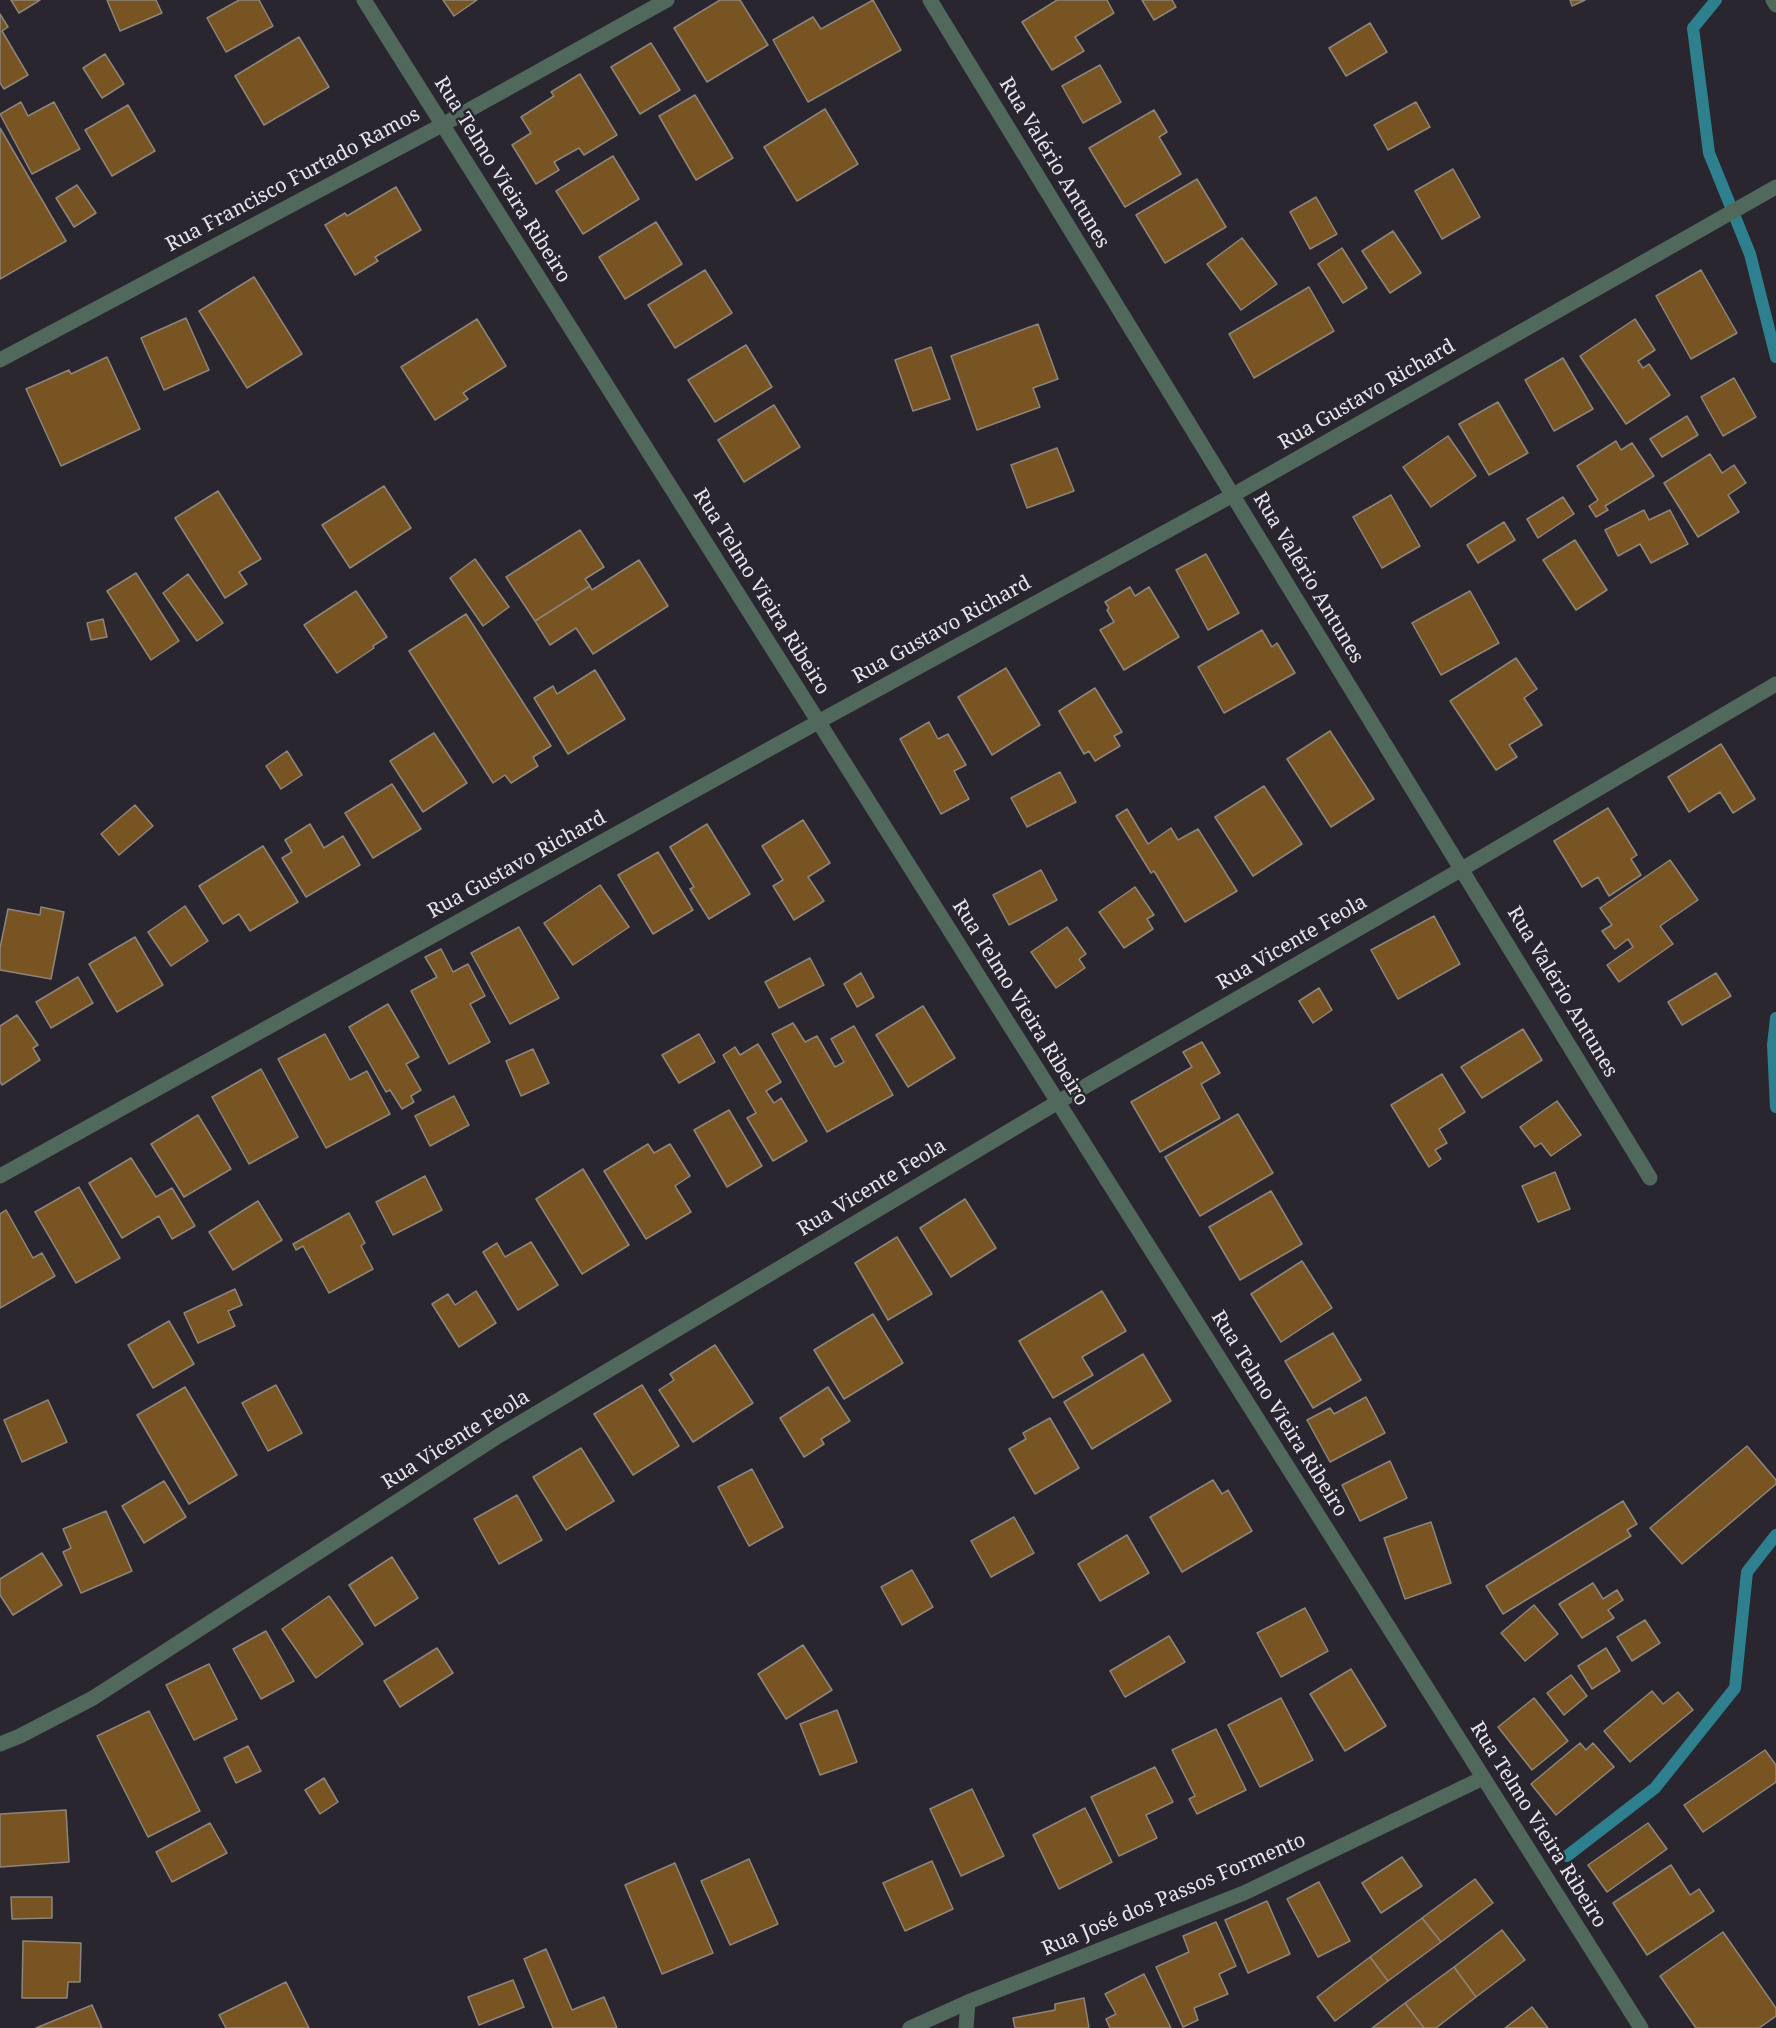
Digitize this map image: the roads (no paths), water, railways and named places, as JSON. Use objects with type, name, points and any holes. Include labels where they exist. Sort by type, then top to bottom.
[{"type":"street","name":"Rua Telmo Vieira Ribeiro","points":[[364,0],[1641,2028]]},
{"type":"street","name":"Rua Francisco Furtado Ramos","points":[[0,360],[442,125],[667,0]]},
{"type":"street","name":"Rua Valério Antunes","points":[[930,0],[1650,1178]]},
{"type":"street","points":[[1773,0],[1776,5]]},
{"type":"street","name":"Rua Gustavo Richard","points":[[0,1176],[818,722],[1233,495],[1776,186]]},
{"type":"street","name":"Rua Vicente Feola","points":[[0,1744],[93,1698],[500,1435],[1058,1102],[1462,870],[1776,684]]},
{"type":"street","name":"Rua José dos Passos Formento","points":[[910,2028],[968,2002],[1244,1893],[1483,1778]]},
{"type":"street","points":[[966,2028],[968,2002]]},
{"type":"waterway","points":[[1716,0],[1693,28],[1709,153],[1750,254],[1776,357]]},
{"type":"waterway","points":[[1776,1018],[1773,1045],[1776,1107]]},
{"type":"waterway","points":[[1567,1856],[1655,1788],[1735,1688],[1747,1572],[1776,1535]]}]
